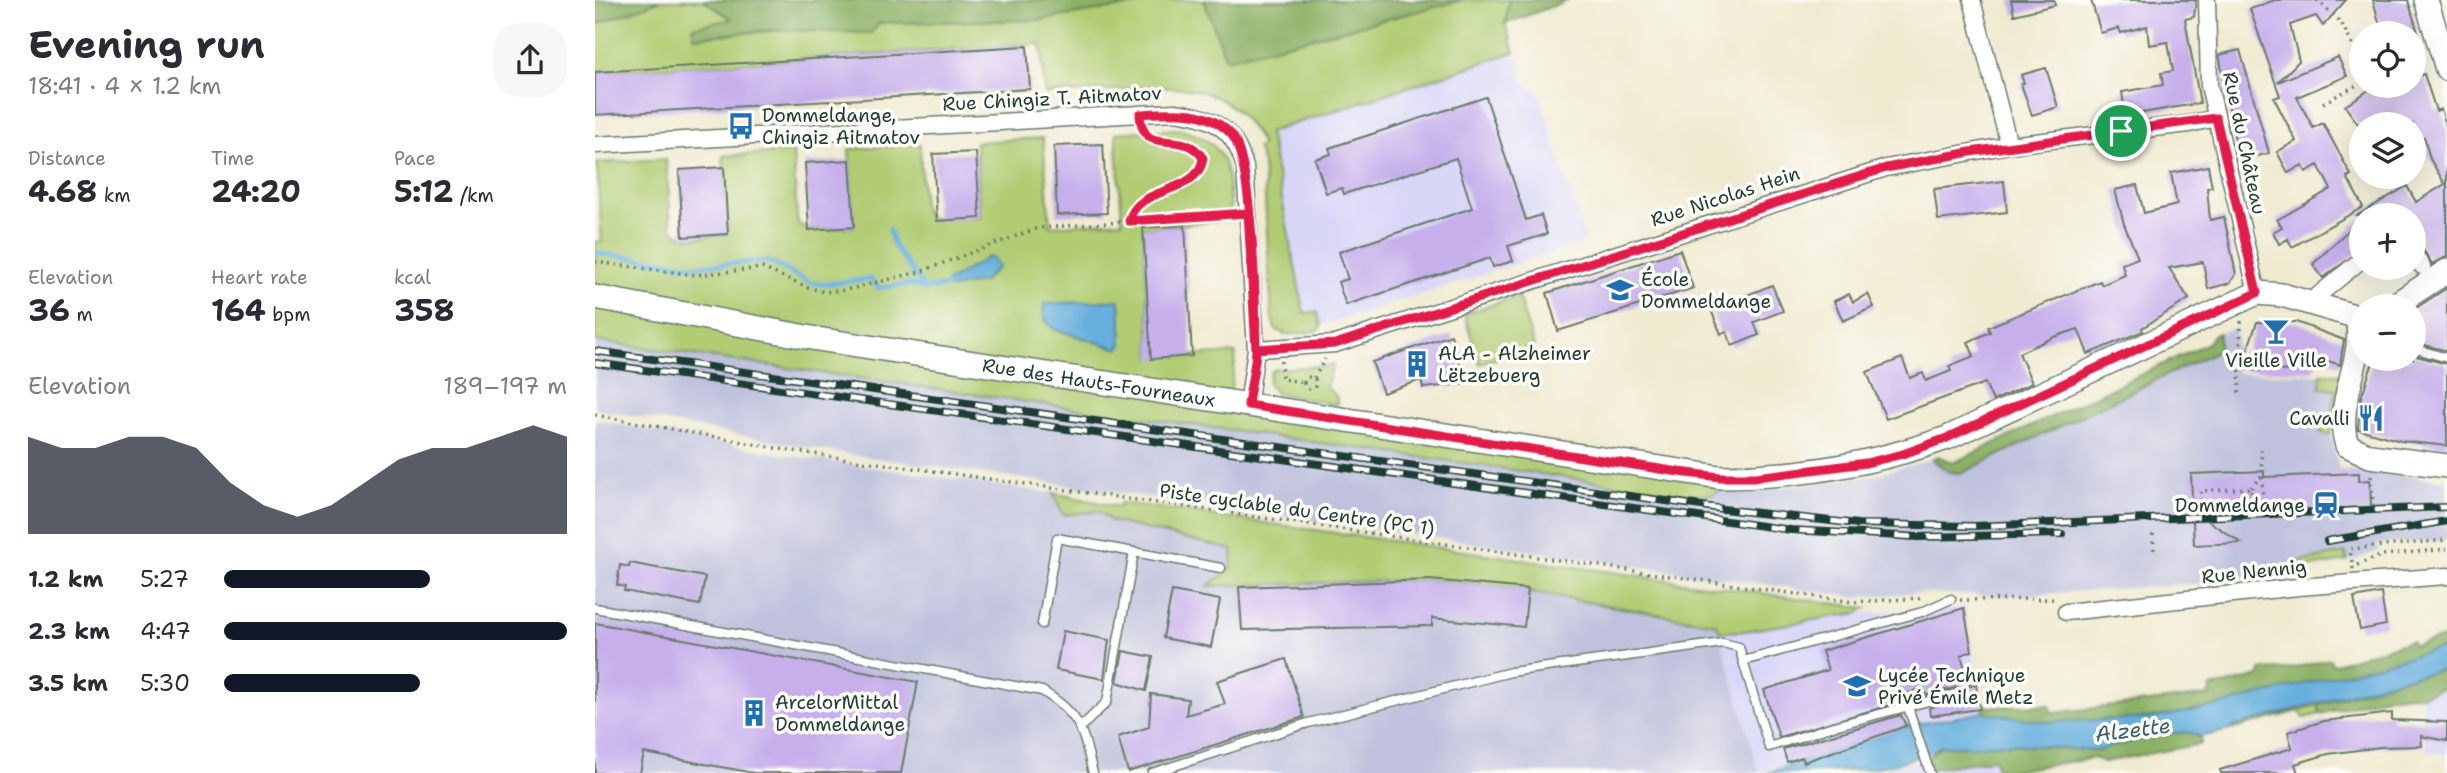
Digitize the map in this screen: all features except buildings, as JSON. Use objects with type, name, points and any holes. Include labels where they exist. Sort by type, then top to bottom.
[{"type":"street","points":[[1972,0],[2010,145]]},
{"type":"street","name":"Rue du Château","points":[[2207,0],[2209,85],[2257,293]]},
{"type":"street","points":[[2427,0],[2447,69]]},
{"type":"street","name":"Rue Chingiz T. Aitmatov","points":[[595,145],[1175,112],[1204,116],[1230,134],[1245,167],[1256,349],[1248,405]]},
{"type":"street","name":"Rue Nicolas Hein","points":[[1256,349],[1335,344],[1886,168],[2010,145],[2189,124],[2216,118]]},
{"type":"street","points":[[2309,303],[2349,270]]},
{"type":"street","points":[[2412,294],[2447,271]]},
{"type":"street","points":[[2257,293],[2282,295],[2309,303],[2349,321]]},
{"type":"street","name":"Rue des Hauts-Fourneaux","points":[[595,297],[817,338],[1679,472],[1720,477],[1756,477],[1866,463],[1947,438],[2257,293]]},
{"type":"street","points":[[2352,371],[2342,431],[2347,444],[2370,456],[2447,466]]},
{"type":"street","name":"Rue Nennig","points":[[2066,612],[2298,587],[2447,576]]},
{"type":"lane","points":[[2426,352],[2447,358]]},
{"type":"lane","points":[[1042,624],[1057,538],[1221,568]]},
{"type":"lane","points":[[1081,727],[1107,702],[1133,552]]},
{"type":"lane","points":[[1744,661],[1922,612],[1951,599]]},
{"type":"lane","points":[[595,608],[1017,684],[1042,691],[1065,705],[1081,727],[1093,773]]},
{"type":"lane","points":[[1153,773],[1308,723],[1511,671],[1723,643],[1739,647],[1769,747],[1959,693]]},
{"type":"lane","points":[[1908,707],[1929,771]]},
{"type":"path","points":[[2317,0],[2341,22],[2349,37]]},
{"type":"path","points":[[2323,103],[2349,89]]},
{"type":"path","points":[[1129,221],[1137,203],[1194,176],[1203,158],[1189,145],[1146,136],[1141,131],[1140,114]]},
{"type":"path","points":[[595,262],[696,275],[762,268],[825,292],[871,285],[919,272],[1038,228],[1248,213]]},
{"type":"path","points":[[2239,393],[2242,327]]},
{"type":"path","points":[[1279,348],[1282,379],[1304,382]]},
{"type":"path","name":"Piste cyclable du Centre (PC 1)","points":[[595,415],[786,450],[1853,602],[1914,597],[1998,601]]},
{"type":"path","points":[[2261,449],[2263,510]]},
{"type":"path","points":[[2370,456],[2373,505]]},
{"type":"path","points":[[2252,500],[2251,488],[2262,475]]},
{"type":"path","points":[[2251,488],[2201,491],[2201,505],[2263,502]]},
{"type":"path","points":[[2153,534],[2154,551]]},
{"type":"path","points":[[2353,566],[2350,549],[2447,540]]},
{"type":"shaded area","points":[[1515,52],[1528,89],[1537,87],[1586,242],[1321,326],[1317,312],[1304,314],[1269,132]]},
{"type":"shaded area","points":[[2236,328],[2236,373],[2321,374],[2320,387],[2336,389],[2327,435],[2331,433],[2339,469],[2447,480],[2447,540],[2377,544],[2378,551],[2357,559],[2347,561],[2346,553],[2291,563],[2293,570],[2204,583],[2008,596],[1913,593],[1856,597],[840,453],[595,409],[595,341],[1684,494],[1712,495],[1719,491],[1756,491],[1869,476],[1932,459],[1949,472],[2219,350],[2219,333]]},
{"type":"shaded area","points":[[595,420],[786,455],[1053,493],[1063,515],[1099,511],[1111,521],[1233,550],[1231,569],[1209,585],[1239,587],[1430,580],[1528,589],[1528,592],[1717,624],[1759,773],[595,773]]},
{"type":"shaded area","name":"Lycée Technique Privé Émile Metz","points":[[1964,608],[1984,712],[1906,726],[1845,749],[1759,773],[1720,632],[1745,631],[1857,613]]},
{"type":"shaded area","points":[[2447,687],[2447,754],[2426,752],[2422,695]]},
{"type":"shaded area","name":"Lycée Technique Privé Émile Metz","points":[[1927,758],[1931,769],[1995,759],[1998,773],[1873,773]]},
{"type":"green space","points":[[595,0],[661,0],[595,25]]},
{"type":"green space","points":[[661,0],[703,0],[733,19],[694,37],[878,23],[1039,20],[1167,0],[1204,0],[1226,59],[1463,0],[1509,0],[1505,24],[1515,52],[1269,132],[1304,313],[1317,312],[1321,326],[1318,331],[1286,335],[1275,329],[1272,318],[1263,164],[1257,148],[1262,145],[1250,125],[1222,100],[1206,93],[1169,88],[1045,94],[1041,44],[595,72],[595,25]]},
{"type":"green space","points":[[703,0],[1167,0],[1039,20],[879,23],[871,33],[772,30],[694,37],[692,27],[732,19]]},
{"type":"green space","points":[[1204,0],[1463,0],[1226,59]]},
{"type":"green space","points":[[1509,0],[1569,0],[1505,24]]},
{"type":"green space","points":[[1176,129],[1194,134],[1217,150],[1227,173],[1231,220],[1143,228],[1151,358],[1236,353],[1229,402],[1720,477],[1719,491],[1712,495],[1684,494],[595,341],[595,242],[602,241],[597,163],[666,159],[671,226],[681,235],[697,238],[728,234],[723,156],[793,152],[797,218],[799,224],[809,230],[854,227],[849,149],[920,144],[923,207],[930,219],[980,218],[976,142],[1043,138],[1050,226],[1122,221],[1116,133]]},
{"type":"green space","points":[[1518,296],[1534,346],[1480,364],[1464,314]]},
{"type":"green space","points":[[2219,333],[2219,350],[1962,473],[1949,472],[1932,459],[1938,456],[1953,463],[2208,343],[2213,335]]},
{"type":"green space","points":[[1333,365],[1326,387],[1337,397],[1337,405],[1276,393],[1268,383],[1270,372],[1275,369]]},
{"type":"green space","points":[[2321,374],[2345,374],[2331,433],[2327,435],[2320,432],[2320,425],[2329,426],[2336,389],[2320,387]]},
{"type":"green space","points":[[1053,493],[1119,507],[1120,503],[1145,506],[1866,608],[1857,613],[1745,631],[1720,632],[1717,624],[1528,592],[1527,589],[1430,580],[1208,586],[1231,569],[1233,550],[1111,521],[1099,511],[1063,515]]},
{"type":"green space","points":[[2346,553],[2347,561],[2293,570],[2291,563]]},
{"type":"green space","points":[[2447,637],[2447,647],[2348,674],[2249,700],[2148,718],[2047,722],[1984,712],[1983,707],[2050,705],[2052,713],[2210,695],[2210,688],[2260,676],[2260,670],[2290,669],[2330,659],[2332,665],[2411,641],[2413,646]]},
{"type":"green space","points":[[2447,669],[2447,687],[2422,695],[2389,696],[2320,714],[2318,705],[2404,678]]},
{"type":"green space","points":[[2318,705],[2320,714],[2304,718],[2300,711],[2234,729],[2233,727]]},
{"type":"green space","points":[[2189,732],[2200,737],[2201,744],[2104,762],[2094,758],[2004,772],[1997,769],[1994,759],[1931,769],[1927,758],[1941,746],[2000,743],[2097,751],[2159,734]]},
{"type":"water","points":[[988,257],[993,258],[998,267],[984,281],[950,289],[946,286],[947,282]]},
{"type":"water","points":[[1120,300],[1122,344],[1119,349],[1054,329],[1044,315],[1044,304]]},
{"type":"water","name":"Alzette","points":[[2447,647],[2447,669],[2404,678],[2200,737],[2189,732],[2159,734],[2097,751],[2000,743],[1941,746],[1903,762],[1858,770],[1767,773],[1906,726],[1984,712],[2046,722],[2156,718],[2217,706]]},
{"type":"waterway","points":[[889,230],[894,246],[925,289]]},
{"type":"waterway","points":[[595,253],[696,266],[768,261],[811,283],[871,279],[878,288],[910,284],[925,289],[946,286]]},
{"type":"railway","points":[[595,351],[1723,509],[1858,524],[1974,526],[2447,507]]},
{"type":"railway","points":[[595,363],[1791,530],[1918,537],[2062,534]]},
{"type":"railway","points":[[2327,541],[2447,521]]},
{"type":"place","name":"Dommeldange, Chingiz Aitmatov","points":[[741,126]]},
{"type":"place","name":"École Dommeldange","points":[[1620,290]]},
{"type":"place","name":"Vieille Ville","points":[[2276,331]]},
{"type":"place","name":"ALA - Alzheimer Lëtzebuerg","points":[[1417,364]]},
{"type":"place","name":"Cavalli","points":[[2371,418]]},
{"type":"place","name":"Dommeldange","points":[[2326,505]]},
{"type":"place","name":"Lycée Technique Privé Émile Metz","points":[[1857,686]]},
{"type":"place","name":"ArcelorMittal Dommeldange","points":[[754,713]]},
{"type":"route","points":[[2121,131],[2010,145],[1886,168],[1829,184],[1335,344],[1256,349],[1248,213],[1129,221],[1137,203],[1180,185],[1194,176],[1203,158],[1189,145],[1177,141],[1153,140],[1146,136],[1141,131],[1140,114],[1175,112],[1204,116],[1230,134],[1240,150],[1245,167],[1248,213],[1252,281],[1256,349],[1248,405],[1679,472],[1720,477],[1756,477],[1866,463],[1903,454],[1947,438],[2257,293],[2216,118],[2189,124],[2121,131]]}]
